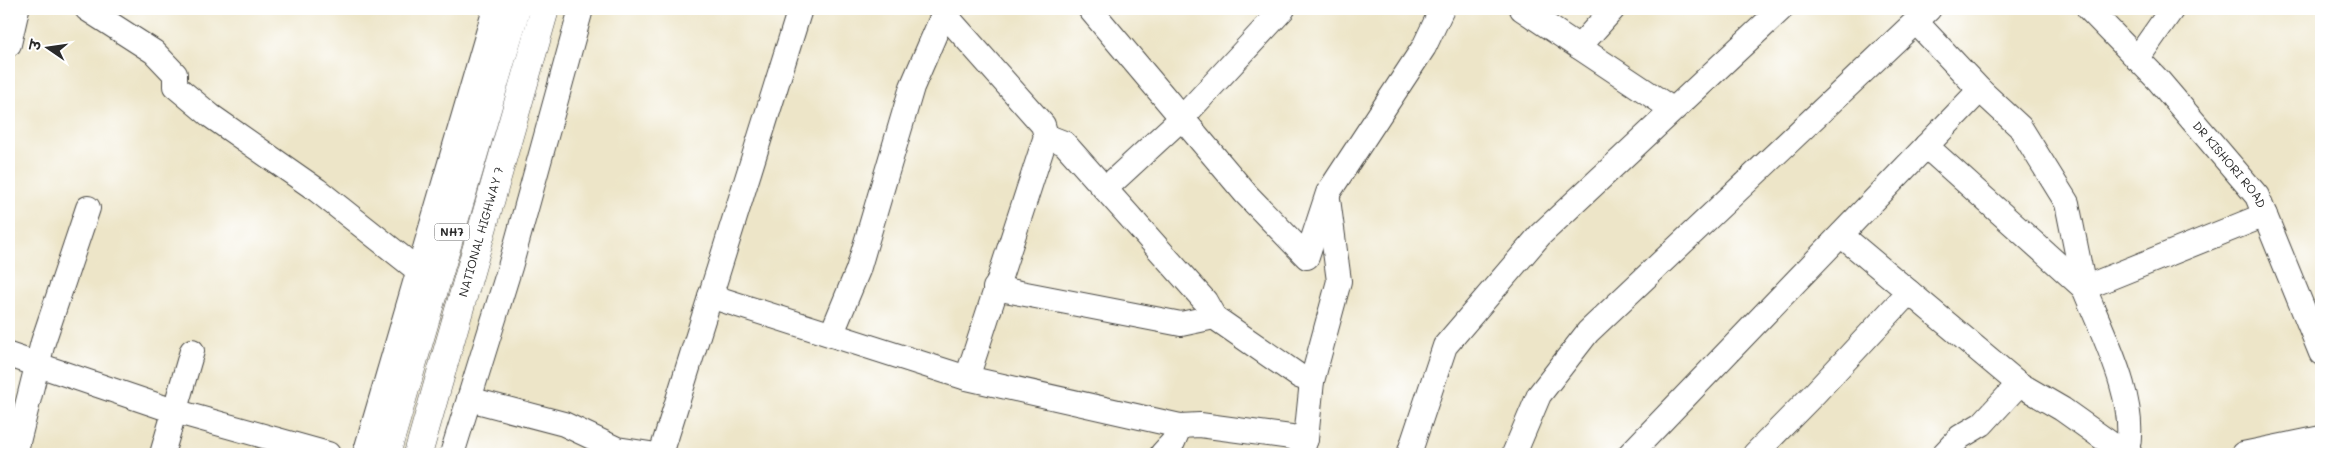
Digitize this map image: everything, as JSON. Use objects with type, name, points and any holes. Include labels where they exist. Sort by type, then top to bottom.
[{"type":"highway","name":"NH7","points":[[386,454],[516,9]]},
{"type":"highway","name":"NATIONAL HIGHWAY 7","points":[[418,454],[545,9]]},
{"type":"street","points":[[9,44],[18,9]]},
{"type":"street","points":[[88,9],[154,52],[175,74],[175,86],[211,116],[318,190],[419,271]]},
{"type":"street","points":[[365,454],[495,9]]},
{"type":"street","points":[[452,454],[510,267],[581,9]]},
{"type":"street","points":[[661,454],[800,9]]},
{"type":"street","points":[[1105,189],[1183,117],[1283,9]]},
{"type":"street","points":[[1094,10],[1246,194],[1307,257],[1328,193],[1424,47],[1442,9]]},
{"type":"street","points":[[1522,9],[1672,109]]},
{"type":"street","points":[[1578,47],[1613,9]]},
{"type":"street","points":[[1409,454],[1445,346],[1540,235],[1672,109],[1781,9]]},
{"type":"street","name":"DR KISHORI ROAD","points":[[2089,9],[2159,81],[2257,196],[2321,353]]},
{"type":"street","points":[[2137,58],[2172,9]]},
{"type":"street","points":[[832,333],[858,270],[912,87],[942,11],[1043,125],[1046,136],[967,378]]},
{"type":"street","points":[[1514,454],[1539,395],[1588,332],[1922,15],[1980,90],[2020,127],[2067,203],[2084,288],[2126,396],[2131,434],[2129,452],[2114,446],[2062,409],[2019,384],[1841,235]]},
{"type":"street","points":[[1630,454],[1980,90]]},
{"type":"street","points":[[1046,136],[1064,143],[1206,301],[1214,317],[1299,376],[1312,381]]},
{"type":"street","points":[[1926,146],[2084,288]]},
{"type":"street","points":[[710,296],[832,333],[967,378],[1180,426],[1200,425],[1304,447],[1312,381],[1339,281],[1328,193]]},
{"type":"street","points":[[15,454],[38,365],[42,342],[88,208]]},
{"type":"street","points":[[2084,288],[2265,214]]},
{"type":"street","points":[[995,288],[1181,324],[1214,317]]},
{"type":"street","points":[[1755,454],[1816,394],[1909,292]]},
{"type":"street","points":[[162,454],[192,351]]},
{"type":"street","points":[[9,355],[174,411],[328,454]]},
{"type":"street","points":[[1944,454],[1960,437],[1982,424],[2019,384]]},
{"type":"street","points":[[469,399],[564,424],[606,450],[650,454]]},
{"type":"street","points":[[1162,454],[1173,442],[1180,426]]},
{"type":"street","points":[[2243,454],[2321,438]]}]
